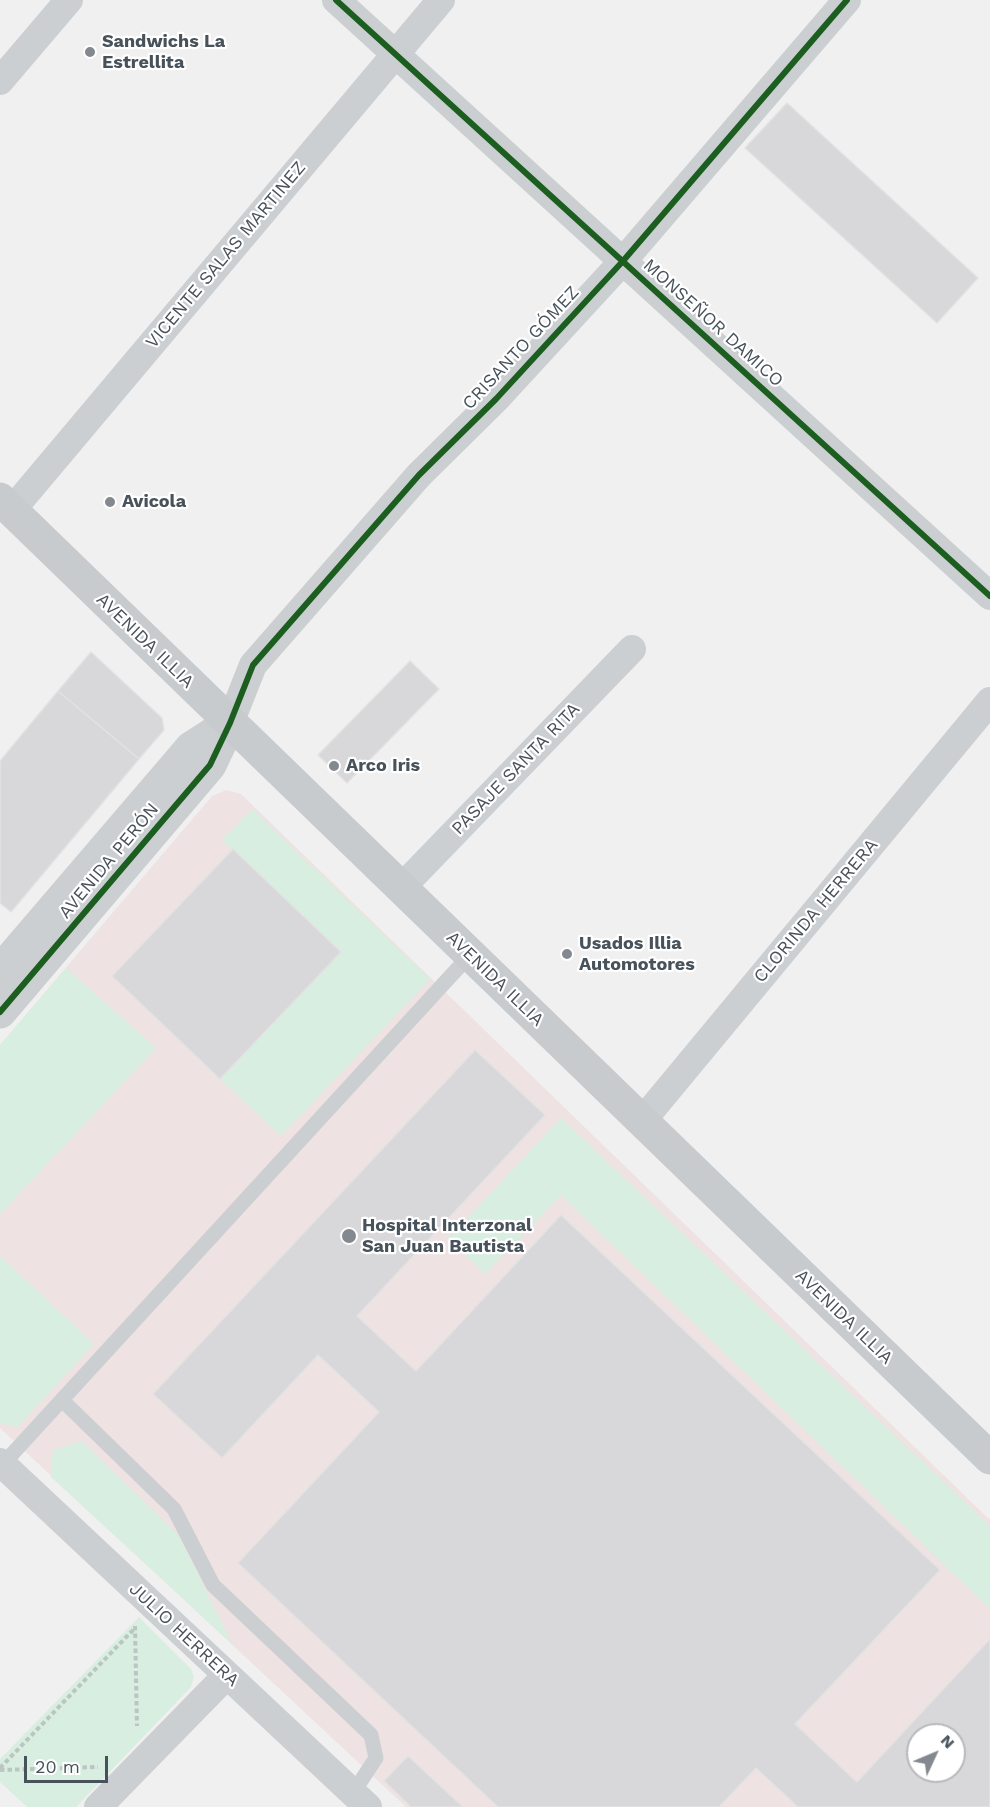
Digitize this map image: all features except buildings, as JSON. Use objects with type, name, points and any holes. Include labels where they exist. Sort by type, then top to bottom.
[{"type":"main road","name":"AVENIDA ILLIA","points":[[6,505],[990,1458]]},
{"type":"street","points":[[0,81],[69,0]]},
{"type":"street","name":"MONSEÑOR DAMICO","points":[[336,0],[990,596]]},
{"type":"street","name":"VICENTE SALAS MARTINEZ","points":[[6,505],[441,0]]},
{"type":"street","name":"CRISANTO GÓMEZ","points":[[230,723],[253,665],[419,475],[496,399],[623,261],[847,0]]},
{"type":"street","name":"PASAJE SANTA RITA","points":[[401,888],[632,650]]},
{"type":"street","name":"CLORINDA HERRERA","points":[[642,1121],[990,701]]},
{"type":"street","name":"AVENIDA PERÓN","points":[[3,993],[191,748],[230,723]]},
{"type":"street","name":"JULIO HERRERA","points":[[1,1463],[360,1800]]},
{"type":"street","points":[[98,1807],[227,1675]]},
{"type":"lane","points":[[1,1463],[62,1400],[470,955]]},
{"type":"lane","points":[[62,1400],[174,1509],[213,1585],[372,1735],[376,1758],[360,1800]]},
{"type":"path","points":[[0,1769],[138,1766],[135,1589]]},
{"type":"path","points":[[0,1769],[135,1628]]},
{"type":"shaded area","name":"Hospital Interzonal San Juan Bautista","points":[[226,790],[241,794],[990,1520],[990,1807],[406,1807],[0,1428],[0,1045],[212,796]]},
{"type":"green space","points":[[252,809],[430,979],[281,1136],[220,1079],[340,952],[222,840]]},
{"type":"green space","points":[[66,968],[156,1048],[0,1214],[0,1045]]},
{"type":"green space","points":[[561,1118],[990,1526],[990,1609],[561,1195],[485,1274],[448,1239]]},
{"type":"green space","points":[[0,1256],[94,1344],[17,1427],[0,1423]]},
{"type":"green space","points":[[82,1441],[179,1536],[232,1644],[51,1477],[53,1450]]},
{"type":"green space","points":[[139,1617],[191,1669],[194,1677],[191,1687],[76,1807],[27,1807],[0,1782],[0,1759]]},
{"type":"cycle path","points":[[336,0],[990,596]]},
{"type":"cycle path","points":[[0,1012],[210,765],[253,665],[419,475],[496,399],[623,261],[847,0]]},
{"type":"place","name":"Sandwichs La Estrellita","points":[[90,52]]},
{"type":"place","name":"Avicola","points":[[110,502]]},
{"type":"place","name":"Arco Iris","points":[[334,766]]},
{"type":"place","name":"Usados Illia Automotores","points":[[567,954]]},
{"type":"place","name":"Hospital Interzonal San Juan Bautista","points":[[349,1236]]}]
